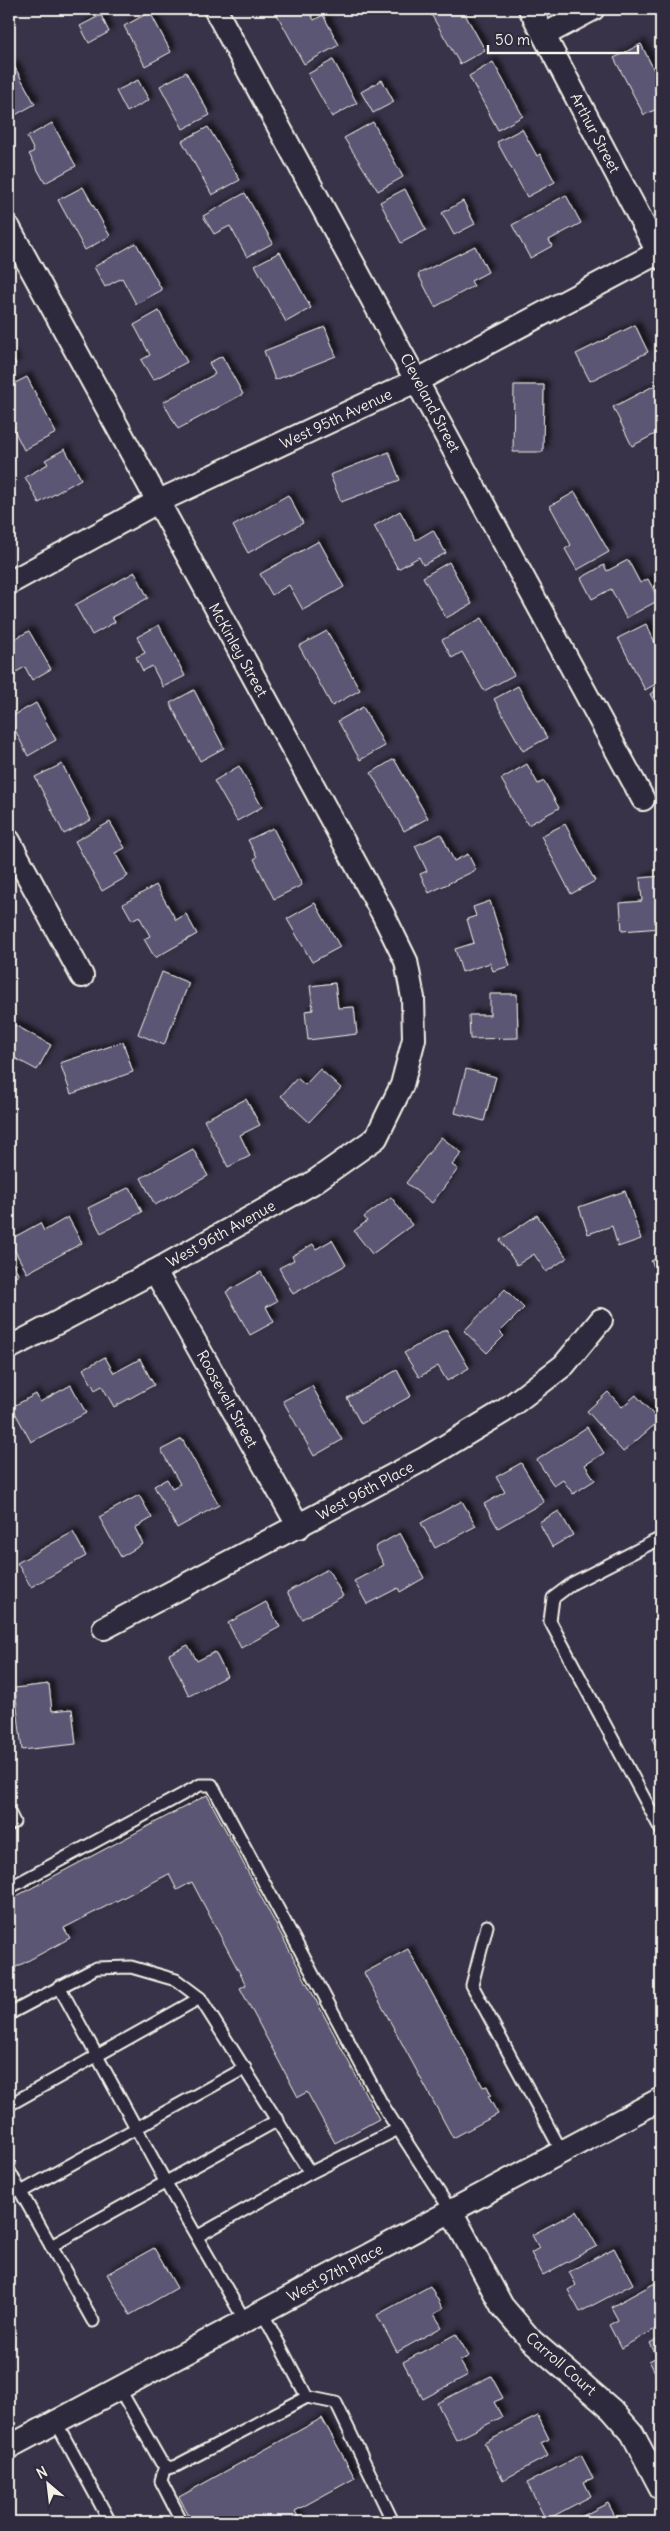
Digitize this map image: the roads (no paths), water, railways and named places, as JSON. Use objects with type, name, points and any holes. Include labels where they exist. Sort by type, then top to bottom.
[{"type":"street","name":"Cleveland Street","points":[[215,9],[418,380],[643,799]]},
{"type":"street","name":"Arthur Street","points":[[530,9],[660,254]]},
{"type":"street","points":[[544,36],[593,9]]},
{"type":"street","name":"McKinley Street","points":[[9,228],[378,906],[406,962],[413,998],[414,1039],[402,1085]]},
{"type":"street","name":"West 95th Avenue","points":[[9,583],[157,502],[418,380],[660,254]]},
{"type":"street","points":[[9,841],[82,976]]},
{"type":"street","name":"West 96th Avenue","points":[[9,1348],[155,1271],[311,1184],[376,1138],[402,1085]]},
{"type":"street","name":"Roosevelt Street","points":[[155,1271],[299,1526]]},
{"type":"street","name":"West 96th Place","points":[[104,1628],[426,1458],[504,1411],[564,1364],[601,1320]]},
{"type":"street","name":"West 97th Place","points":[[9,2447],[661,2099]]},
{"type":"street","name":"Carroll Court","points":[[451,2211],[502,2306],[530,2340],[612,2410],[632,2433],[661,2488]]},
{"type":"lane","points":[[661,1538],[573,1583],[552,1598],[550,1621],[661,1830]]},
{"type":"lane","points":[[9,1888],[200,1785],[212,1785],[382,2104],[451,2211]]},
{"type":"lane","points":[[9,1812],[14,1822],[9,1825]]},
{"type":"lane","points":[[487,1926],[472,1985],[562,2152]]},
{"type":"lane","points":[[9,2014],[96,1968],[132,1967],[176,1980],[200,1998],[310,2173]]},
{"type":"lane","points":[[59,1986],[166,2183],[198,2236],[307,2397]]},
{"type":"lane","points":[[9,2105],[200,1998]]},
{"type":"lane","points":[[21,2192],[245,2068]]},
{"type":"lane","points":[[51,2246],[278,2120]]},
{"type":"lane","points":[[198,2236],[310,2173],[398,2129]]},
{"type":"lane","points":[[9,2171],[93,2321]]},
{"type":"lane","points":[[119,2388],[161,2462],[170,2466]]},
{"type":"lane","points":[[182,2522],[161,2482],[170,2466],[307,2397],[336,2403],[392,2522]]},
{"type":"lane","points":[[56,2422],[110,2522]]}]
